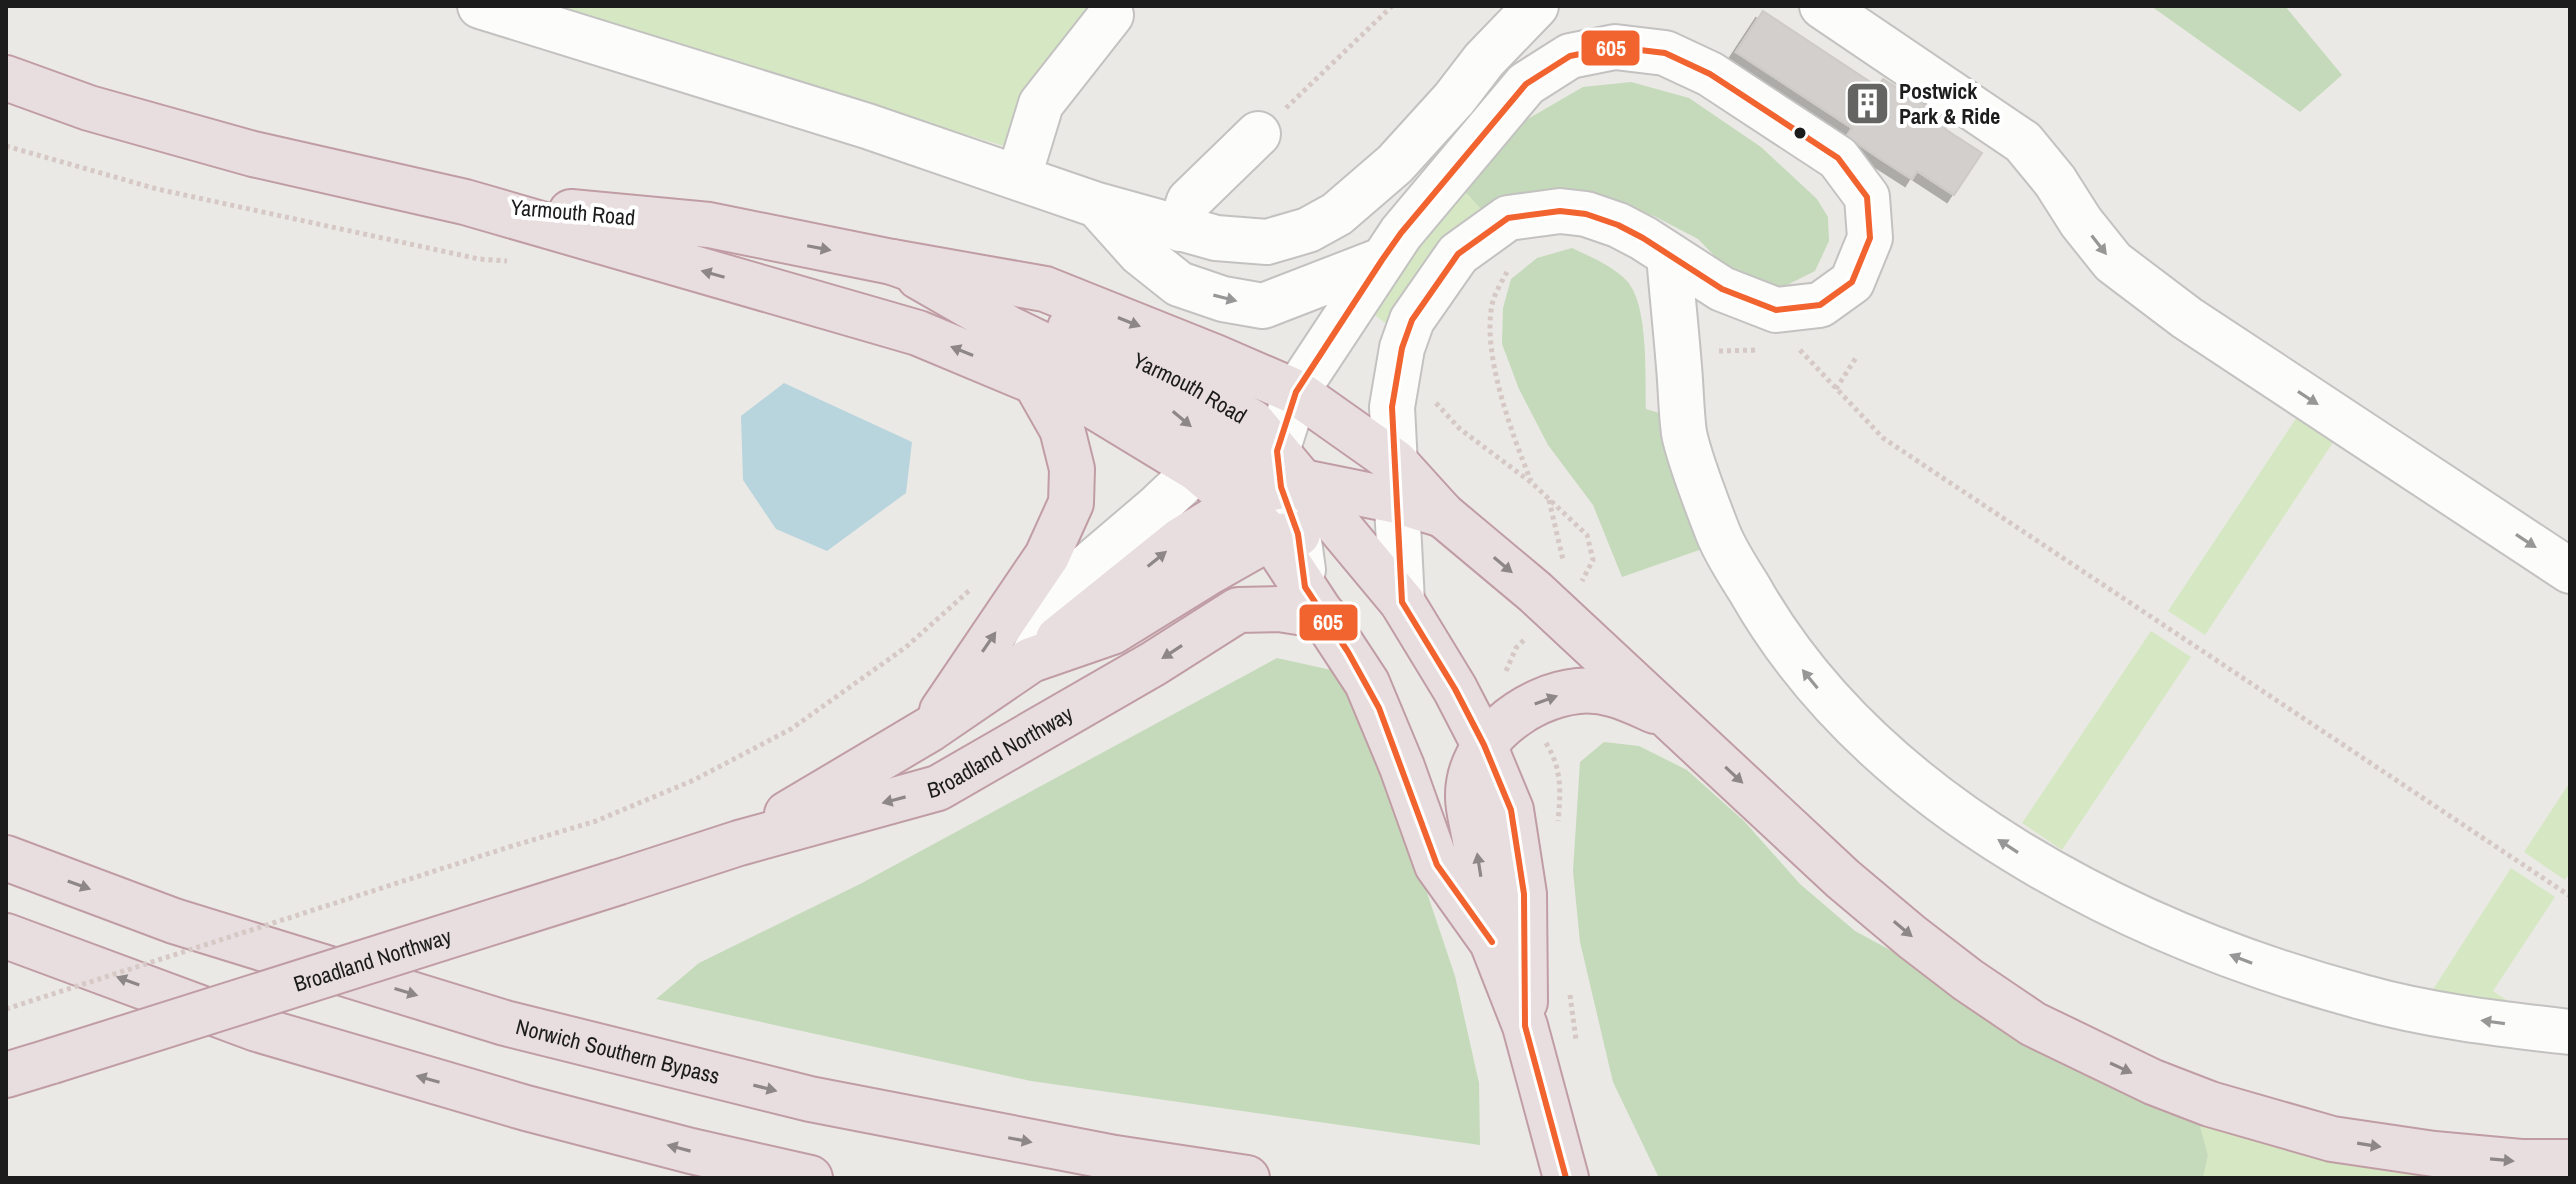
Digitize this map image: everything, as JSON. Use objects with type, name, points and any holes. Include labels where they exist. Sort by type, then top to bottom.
[{"type":"highway","name":"Yarmouth Road","points":[[6,78],[89,108],[238,150],[465,202],[918,333],[1034,380],[1207,459],[1269,473]]},
{"type":"highway","name":"Yarmouth Road","points":[[465,202],[709,225],[892,262],[1046,316],[1190,385],[1269,473],[1358,552],[1402,602],[1455,689],[1484,745],[1511,810],[1524,894],[1525,1026]]},
{"type":"highway","points":[[892,262],[1045,289],[1296,392],[1396,482],[1443,515],[1535,592],[1843,879],[1968,980],[2033,1024],[2091,1054],[2210,1104],[2332,1139],[2434,1154],[2521,1162],[2570,1162]]},
{"type":"highway","points":[[892,262],[1008,328],[1162,405],[1207,459]]},
{"type":"highway","name":"Broadland Northway","points":[[930,729],[1047,556],[1071,503],[1072,469],[1062,429],[1034,380]]},
{"type":"highway","name":"Yarmouth Road","points":[[1269,473],[1284,536],[1314,602],[1361,672],[1379,708],[1437,865],[1492,942],[1525,1026],[1566,1178]]},
{"type":"highway","points":[[1031,660],[1269,473],[1396,482]]},
{"type":"highway","points":[[1238,610],[1284,536],[1358,552]]},
{"type":"highway","name":"Broadland Northway","points":[[739,843],[930,729],[1031,660],[1112,632],[1206,574],[1284,536]]},
{"type":"highway","points":[[1238,610],[1279,609],[1314,602]]},
{"type":"highway","name":"Broadland Northway","points":[[6,1075],[739,843],[938,788],[1153,664],[1238,610]]},
{"type":"highway","points":[[1492,942],[1468,796],[1474,765],[1484,745],[1525,709],[1546,698],[1580,691],[1619,694],[1677,722]]},
{"type":"highway","name":"Norwich Southern Bypass","points":[[6,858],[174,921],[505,1023],[810,1099],[1115,1158],[1247,1178]]},
{"type":"highway","points":[[6,936],[257,1029],[526,1108],[810,1178]]},
{"type":"lane","points":[[480,6],[1019,176],[1097,205],[1216,238],[1267,242],[1308,230],[1337,214],[1395,164],[1454,99],[1484,60],[1536,6]]},
{"type":"lane","points":[[1822,6],[2023,142],[2055,181],[2081,222],[2113,262],[2125,272],[2187,318],[2570,571]]},
{"type":"lane","points":[[1019,176],[1041,104],[1111,15]]},
{"type":"lane","points":[[1031,660],[1075,577],[1207,459],[1269,473],[1296,392],[1382,260],[1526,84],[1570,56],[1615,47],[1665,53],[1710,74],[1838,158],[1867,197],[1870,238],[1852,282],[1820,305],[1776,310],[1722,289],[1618,225],[1586,214],[1560,211],[1508,218],[1458,254],[1412,320],[1402,348],[1392,407],[1402,602]]},
{"type":"lane","points":[[1180,229],[1189,201],[1258,134]]},
{"type":"lane","points":[[1097,205],[1140,253],[1179,284],[1223,299],[1263,306],[1382,260]]},
{"type":"lane","points":[[1669,255],[1685,434],[1719,535],[1765,618],[1791,655],[1825,697],[1894,761],[1969,821],[2034,863],[2180,936],[2269,970],[2364,998],[2448,1015],[2570,1032]]},
{"type":"path","points":[[1258,134],[1392,6]]},
{"type":"path","points":[[6,146],[172,192],[479,259],[521,262]]},
{"type":"path","points":[[1515,263],[1494,299],[1490,332],[1512,434],[1532,483]]},
{"type":"path","points":[[1798,348],[1883,438],[2570,896]]},
{"type":"path","points":[[1836,389],[1857,356]]},
{"type":"path","points":[[1548,499],[1565,566]]},
{"type":"path","points":[[6,1009],[596,821],[666,792],[791,729],[906,647],[973,588]]},
{"type":"green space","points":[[540,6],[1103,6],[1014,149]]},
{"type":"green space","points":[[2151,6],[2285,6],[2342,75],[2300,112]]},
{"type":"green space","points":[[1631,82],[1689,98],[1761,147],[1817,199],[1828,217],[1829,241],[1815,271],[1785,286],[1758,284],[1728,270],[1698,239],[1654,216],[1561,192],[1520,194],[1481,209],[1459,185],[1526,120],[1583,87]]},
{"type":"green space","points":[[1459,185],[1481,209],[1445,244],[1389,326],[1371,312]]},
{"type":"green space","points":[[1572,248],[1614,270],[1633,291],[1642,322],[1646,409],[1666,415],[1705,548],[1622,577],[1593,505],[1548,445],[1519,389],[1502,344],[1503,308],[1511,279],[1537,258]]},
{"type":"green space","points":[[2299,414],[2336,438],[2205,635],[2168,611]]},
{"type":"green space","points":[[2151,631],[2191,657],[2062,850],[2022,823]]},
{"type":"green space","points":[[1277,658],[1331,670],[1376,741],[1455,976],[1479,1083],[1480,1145],[1031,1081],[656,999],[699,963],[860,884]]},
{"type":"green space","points":[[1604,742],[1639,746],[1687,770],[1744,821],[1800,884],[1855,931],[2197,1116],[2208,1155],[2203,1178],[1659,1178],[1613,1082],[1580,942],[1573,871],[1580,762]]},
{"type":"green space","points":[[2570,782],[2570,873],[2565,880],[2524,852]]},
{"type":"green space","points":[[2511,868],[2555,897],[2493,991],[2514,1005],[2432,991]]},
{"type":"green space","points":[[2197,1116],[2441,1171],[2441,1178],[2203,1178],[2208,1155]]},
{"type":"water","points":[[784,383],[912,442],[906,493],[827,551],[776,529],[743,480],[741,416]]},
{"type":"building","name":"Postwick Park & Ride","points":[[1763,11],[1878,87],[1883,79],[1950,122],[1945,129],[1982,153],[1954,195],[1917,171],[1912,179],[1879,158],[1847,136],[1852,128],[1736,52]]},
{"type":"transit line","name":"605","points":[[1492,942],[1437,865],[1379,708],[1348,652],[1305,587],[1298,534],[1281,487],[1277,451],[1296,392],[1382,260],[1526,84],[1570,56],[1615,47],[1665,53],[1710,74],[1838,158],[1867,197],[1870,238],[1852,282],[1820,305],[1776,310],[1722,289],[1643,238],[1586,214],[1560,211],[1508,218],[1458,254],[1412,320],[1402,348],[1392,407],[1402,602],[1455,689],[1484,745],[1511,810],[1524,894],[1525,1026],[1566,1178]]},
{"type":"place","name":"Postwick Park & Ride","points":[[1868,104]]}]
